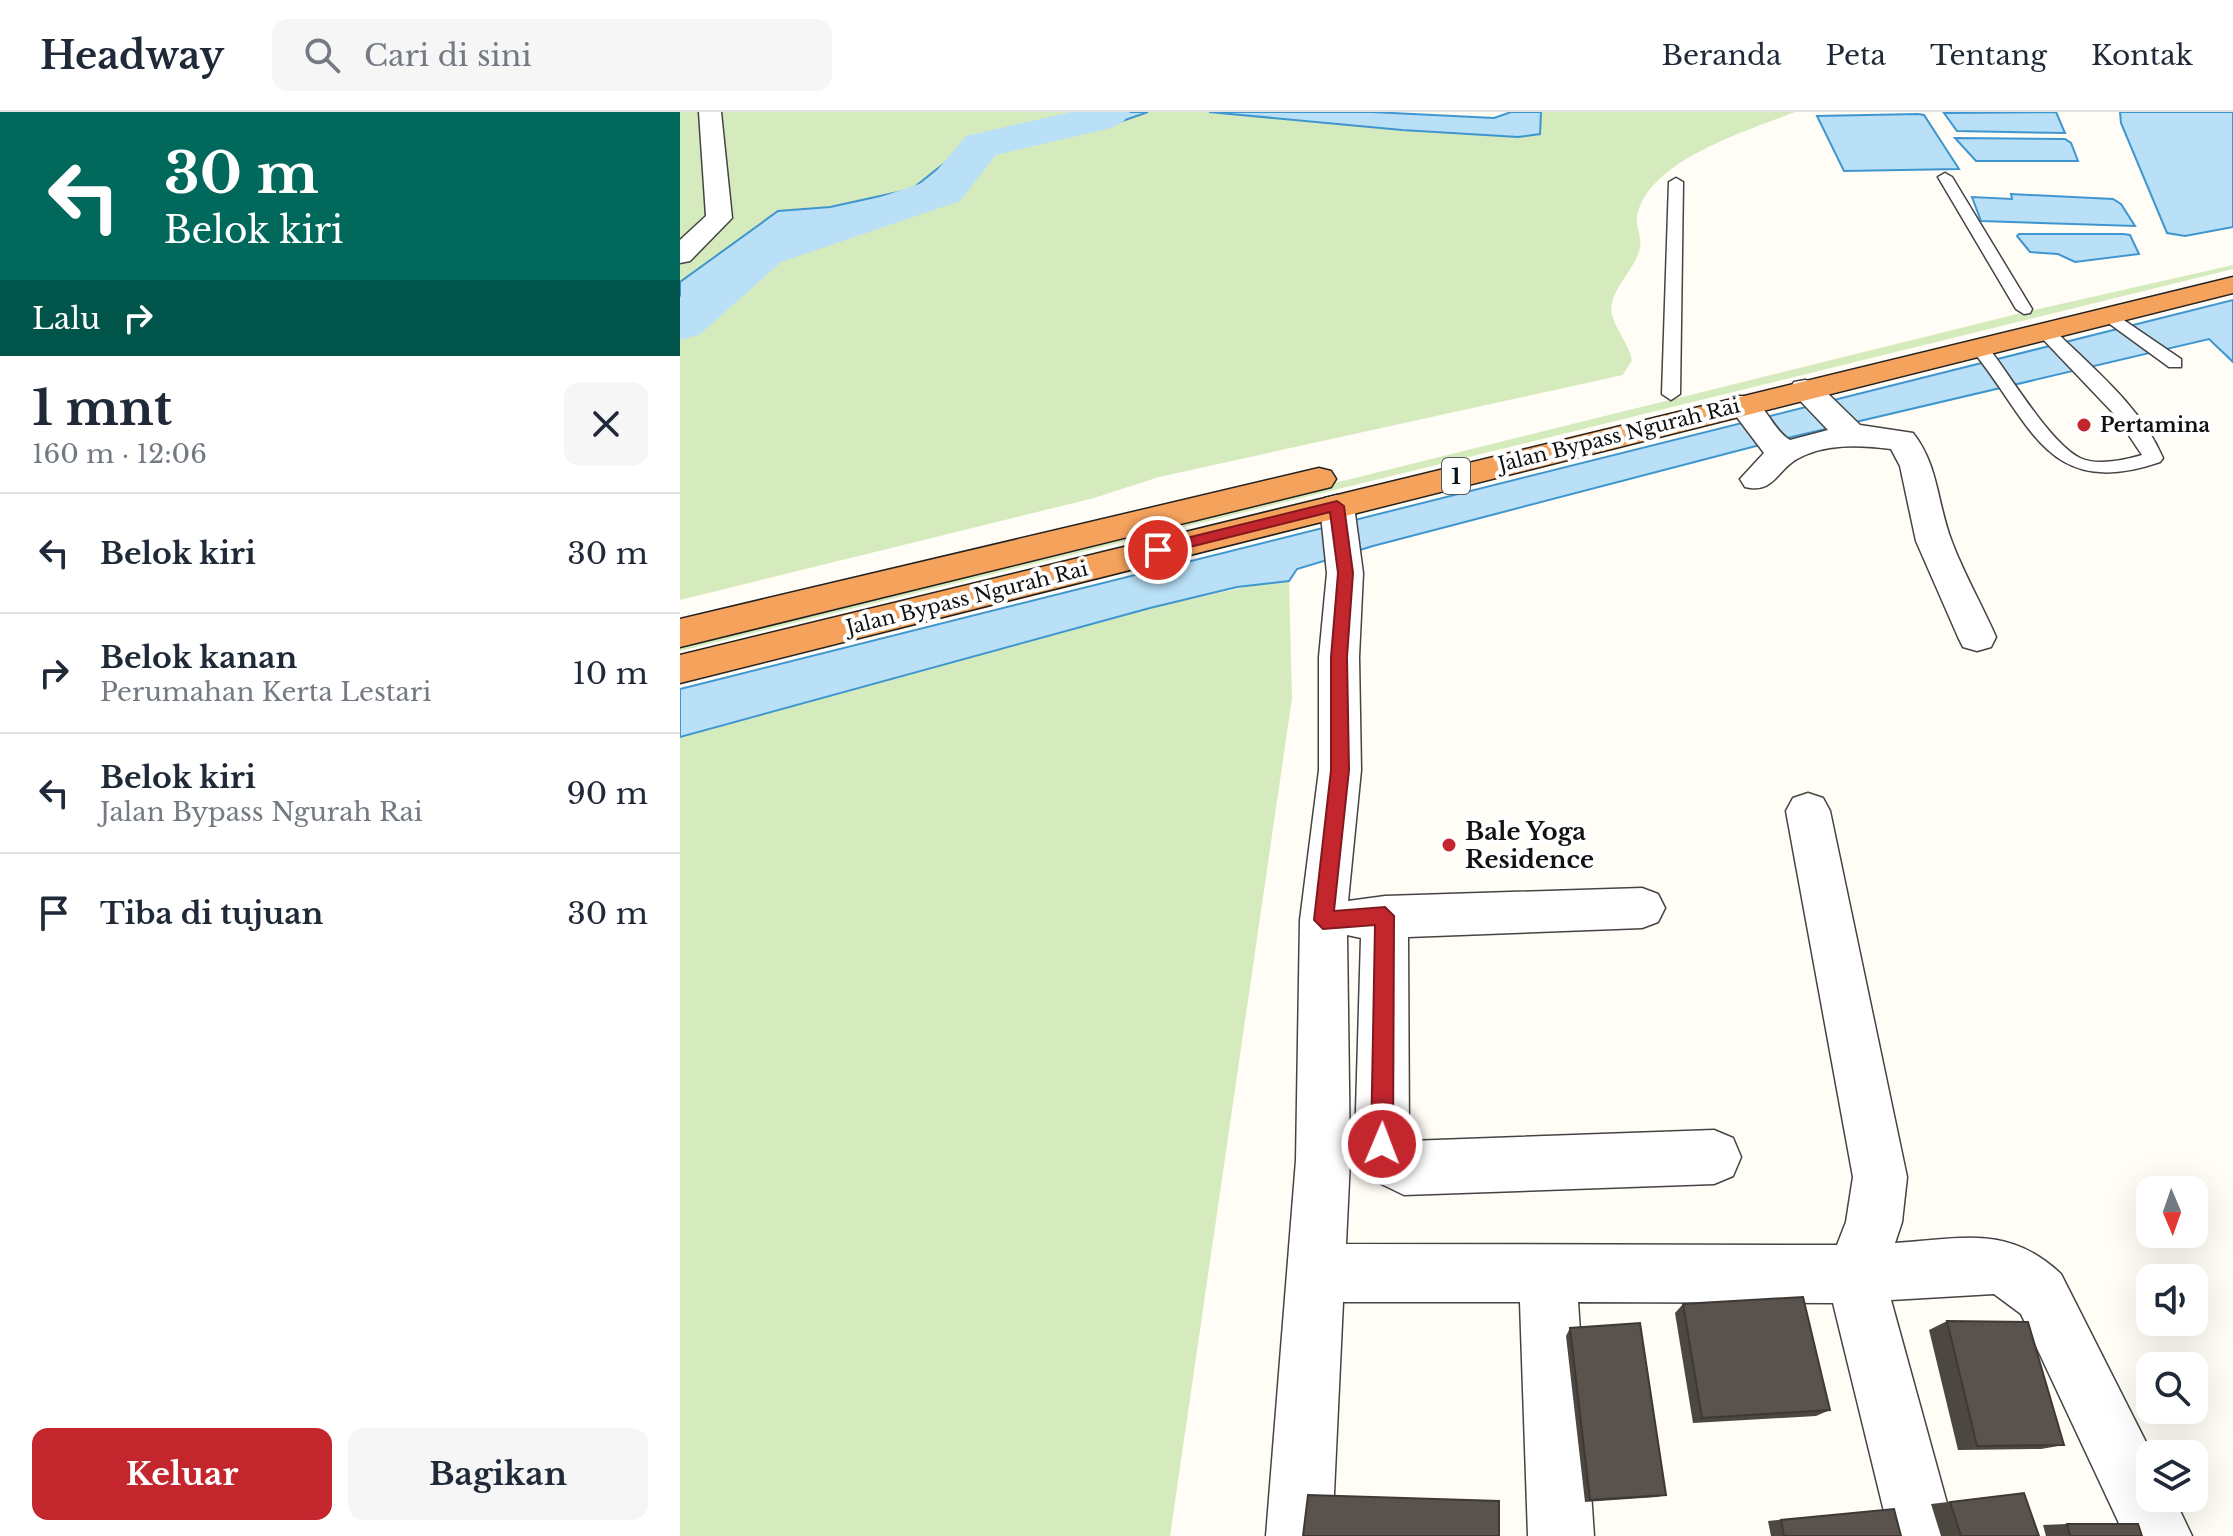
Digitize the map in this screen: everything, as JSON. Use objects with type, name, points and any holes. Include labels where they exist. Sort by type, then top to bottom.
[{"type":"highway","name":"Jalan Bypass Ngurah Rai","points":[[680,669],[1338,515],[1747,408],[1984,351],[2233,259]]},
{"type":"highway","name":"Jalan Bypass Ngurah Rai","points":[[680,633],[1671,394],[2042,328],[2114,319],[2233,285]]},
{"type":"street","points":[[680,255],[719,218],[710,112]]},
{"type":"street","points":[[1811,395],[1846,430]]},
{"type":"street","points":[[1747,408],[1778,448]]},
{"type":"street","points":[[1757,479],[1778,448],[1846,430],[1901,440],[1914,455],[1922,477],[1923,509],[1977,637]]},
{"type":"street","points":[[1299,1536],[1323,1160],[1323,920],[1340,770],[1339,657],[1345,573],[1338,515]]},
{"type":"street","points":[[1808,811],[1880,1177],[1874,1222],[1855,1274],[1923,1536]]},
{"type":"street","points":[[1323,920],[1642,908]]},
{"type":"street","points":[[1385,916],[1382,1144],[1388,1159],[1404,1168],[1714,1157]]},
{"type":"street","points":[[1317,1273],[1855,1274],[1994,1265],[2020,1274],[2041,1294],[2159,1536]]},
{"type":"street","points":[[1548,1275],[1561,1536]]},
{"type":"lane","points":[[1945,177],[2042,328],[2152,447],[2153,458],[2136,465],[2073,462],[2053,444],[1984,351]]},
{"type":"lane","points":[[1671,394],[1676,182]]},
{"type":"lane","points":[[2114,319],[2175,363]]},
{"type":"green space","points":[[680,112],[1080,112],[947,159],[913,189],[830,207],[778,211],[680,282]]},
{"type":"green space","points":[[1148,112],[1209,112],[1402,130],[1540,134],[1541,112],[1795,112],[1702,150],[1659,179],[1645,197],[1637,217],[1640,248],[1612,306],[1614,321],[1632,360],[1623,375],[1159,477],[1094,498],[680,600],[680,317],[793,233],[818,224],[909,208],[944,196],[996,150],[1108,126]]},
{"type":"green space","points":[[2233,265],[2233,269],[680,651],[680,645],[2021,313]]},
{"type":"green space","points":[[1272,581],[1289,581],[1292,698],[1170,1536],[680,1536],[680,737],[1150,608]]},
{"type":"water","points":[[1080,112],[1148,112],[1108,126],[996,150],[944,196],[909,208],[818,224],[793,233],[680,317],[680,282],[778,211],[830,207],[912,189],[977,137],[1034,127]]},
{"type":"water","points":[[1209,112],[1372,112],[1494,118],[1511,112],[1541,112],[1540,134],[1518,137]]},
{"type":"water","points":[[2056,112],[2065,133],[1957,131],[1944,113]]},
{"type":"water","points":[[2120,112],[2233,112],[2233,227],[2185,236],[2167,233],[2121,123]]},
{"type":"water","points":[[1924,115],[1959,169],[1844,171],[1817,116]]},
{"type":"water","points":[[1955,138],[2065,139],[2071,143],[2078,161],[1976,161]]},
{"type":"water","points":[[2011,194],[2113,199],[2121,204],[2135,226],[1981,221],[1972,197],[2012,199]]},
{"type":"water","points":[[2130,235],[2139,254],[2075,262],[2058,254],[2030,252],[2017,236]]},
{"type":"water","points":[[2233,300],[2233,362],[2209,339],[1779,440],[1373,546],[1297,569],[1289,581],[1237,587],[1150,608],[680,737],[680,689]]},
{"type":"building","points":[[1803,1297],[1830,1410],[1702,1418],[1683,1304]]},
{"type":"building","points":[[1947,1321],[2028,1322],[2064,1445],[1977,1446]]},
{"type":"building","points":[[1640,1323],[1666,1495],[1590,1500],[1570,1328]]},
{"type":"building","points":[[2024,1493],[2039,1536],[1961,1536],[1950,1502]]},
{"type":"building","points":[[1308,1495],[1499,1501],[1499,1536],[1303,1536]]},
{"type":"building","points":[[1894,1509],[1901,1536],[1784,1536],[1781,1520]]},
{"type":"building","points":[[2067,1524],[2138,1524],[2142,1536],[2070,1536]]},
{"type":"waterway","points":[[680,324],[764,252],[944,191],[981,145],[1096,119],[1109,112]]},
{"type":"place","name":"Pertamina","points":[[2084,425]]},
{"type":"place","name":"Bale Yoga Residence","points":[[1449,845]]},
{"type":"route","points":[[1158,550],[1337,506],[1345,573],[1339,657],[1340,770],[1323,920],[1385,916],[1382,1144]]}]
